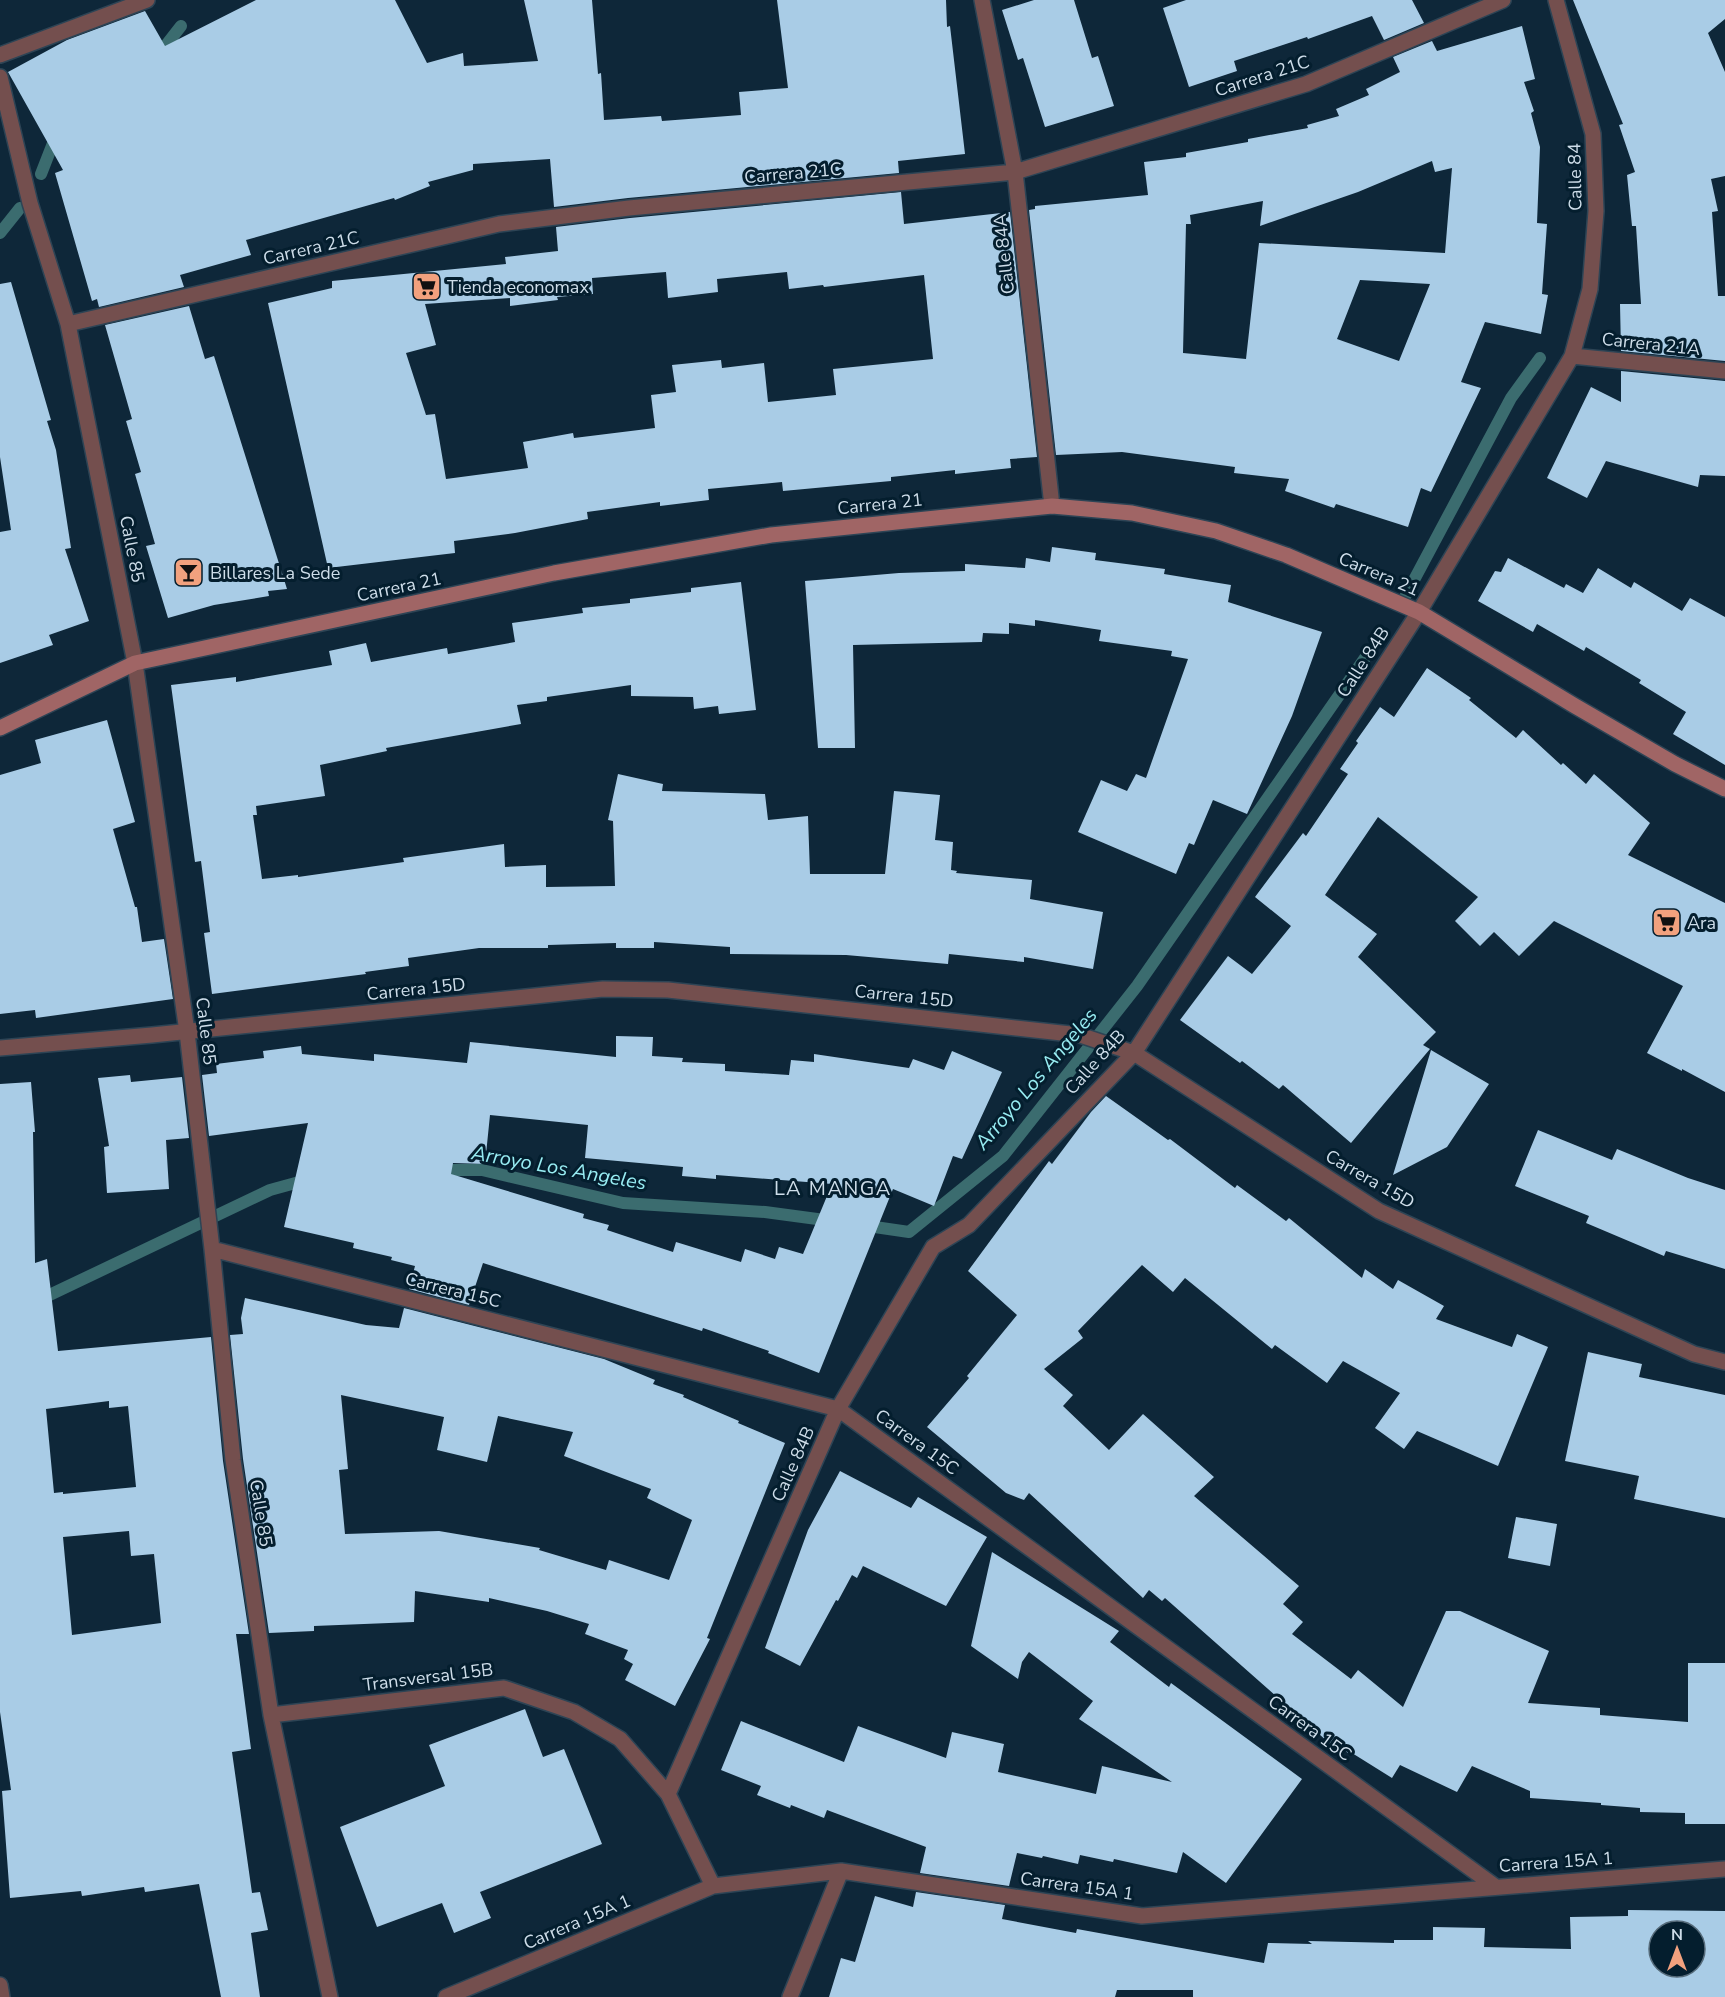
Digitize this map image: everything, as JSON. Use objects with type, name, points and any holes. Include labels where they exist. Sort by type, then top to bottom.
[{"type":"street","points":[[0,55],[147,0]]},
{"type":"street","name":"Calle 84A","points":[[982,0],[1015,172],[1052,506]]},
{"type":"street","name":"Carrera 21C","points":[[68,324],[499,224],[629,208],[1015,172],[1306,84],[1503,0]]},
{"type":"street","name":"Calle 84","points":[[1556,0],[1593,134],[1596,211],[1590,289],[1572,356]]},
{"type":"street","name":"Calle 85","points":[[0,77],[30,203],[68,324],[135,663],[187,1032],[212,1242],[233,1460],[271,1715],[330,1997]]},
{"type":"street","name":"Carrera 21A","points":[[1572,356],[1725,371]]},
{"type":"street","name":"Calle 84B","points":[[668,1794],[838,1409],[933,1247],[969,1225],[1134,1053],[1419,612],[1572,356]]},
{"type":"street","name":"Carrera 21","points":[[0,728],[135,663],[554,573],[759,537],[1052,506],[1132,513],[1216,531],[1286,555],[1419,612],[1575,706],[1676,764],[1725,789]]},
{"type":"street","name":"Carrera 15D","points":[[0,1048],[187,1032],[614,989],[668,990],[1080,1035],[1134,1053],[1379,1211],[1694,1354],[1725,1362]]},
{"type":"street","name":"Carrera 15C","points":[[212,1242],[838,1409],[1496,1887]]},
{"type":"street","name":"Transversal 15B","points":[[271,1715],[504,1688],[574,1712],[620,1739],[668,1794],[713,1886]]},
{"type":"street","name":"Carrera 15A 1","points":[[446,1997],[713,1886],[841,1871],[1142,1916],[1725,1869]]},
{"type":"street","points":[[790,1997],[841,1871]]},
{"type":"street","points":[[0,1985],[2,1997]]},
{"type":"building","points":[[256,0],[395,0],[427,63],[463,53],[464,66],[538,61],[524,0],[592,0],[604,120],[661,116],[662,121],[741,115],[739,92],[788,88],[777,0],[946,0],[947,27],[950,26],[965,154],[898,161],[899,173],[554,207],[550,159],[473,164],[473,170],[428,182],[430,186],[395,200],[394,198],[246,240],[251,255],[180,275],[184,287],[99,307],[97,299],[92,301],[55,173],[63,170],[8,72],[67,40],[145,11],[165,46]]},
{"type":"building","points":[[1034,0],[1074,0],[1092,58],[1098,56],[1114,106],[1045,127],[1023,58],[1018,60],[1002,10]]},
{"type":"building","points":[[1186,0],[1412,0],[1424,23],[1384,40],[1372,16],[1308,39],[1307,37],[1234,61],[1237,71],[1189,87],[1163,8]]},
{"type":"building","points":[[1573,0],[1725,0],[1725,19],[1708,33],[1725,72],[1725,176],[1711,179],[1718,211],[1712,212],[1718,296],[1725,296],[1725,361],[1621,351],[1620,304],[1641,304],[1636,226],[1632,226],[1627,175],[1635,172],[1619,125],[1623,124]]},
{"type":"building","points":[[1522,26],[1535,79],[1524,82],[1534,111],[1531,113],[1540,147],[1537,223],[1547,224],[1542,294],[1548,295],[1541,334],[1485,322],[1461,382],[1481,388],[1431,492],[1421,488],[1408,527],[1336,504],[1334,508],[1285,491],[1289,479],[1234,473],[1235,467],[1122,452],[1056,455],[1029,210],[1035,209],[1035,206],[1148,195],[1144,162],[1186,157],[1186,153],[1308,128],[1307,125],[1339,116],[1336,109],[1369,95],[1366,89],[1400,72],[1393,57],[1432,41],[1437,51]],"holes":[[[1432,161],[1435,172],[1452,168],[1445,253],[1259,243],[1246,359],[1183,353],[1186,224],[1191,224],[1190,215],[1263,201],[1260,226],[1358,192]],[[1360,280],[1430,284],[1399,361],[1337,339]]]},
{"type":"building","points":[[901,192],[904,224],[1010,212],[1037,457],[1010,459],[1011,468],[955,474],[955,470],[891,477],[891,481],[783,491],[782,482],[708,489],[709,500],[660,506],[660,502],[587,512],[588,519],[515,533],[454,541],[455,553],[328,568],[268,303],[332,288],[332,281],[506,264],[505,257],[558,251],[556,227]],"holes":[[[666,272],[668,298],[718,292],[717,279],[787,272],[789,289],[924,275],[933,359],[833,369],[836,395],[768,402],[764,363],[722,368],[721,360],[672,365],[676,392],[651,395],[655,428],[574,438],[573,433],[523,442],[528,468],[446,479],[435,414],[426,415],[406,353],[436,345],[425,304],[510,298],[510,306],[558,300],[557,297],[593,294],[592,278]]]},
{"type":"building","points":[[11,282],[51,420],[47,421],[56,450],[71,548],[65,549],[89,621],[49,635],[53,645],[0,663],[0,532],[11,530],[0,457],[0,284]]},
{"type":"building","points":[[189,306],[205,359],[214,356],[287,589],[268,591],[269,596],[214,605],[168,618],[146,546],[155,544],[135,474],[141,472],[126,421],[132,419],[105,325]]},
{"type":"building","points":[[1621,371],[1725,381],[1725,476],[1700,475],[1698,487],[1606,461],[1587,498],[1547,478],[1591,387],[1621,402]]},
{"type":"building","points":[[1052,547],[1096,553],[1095,560],[1165,569],[1164,574],[1231,585],[1228,602],[1322,632],[1292,716],[1247,814],[1213,800],[1194,845],[1189,843],[1176,874],[1078,832],[1101,780],[1127,791],[1136,774],[1146,778],[1188,659],[1171,656],[1172,651],[1099,641],[1101,630],[1035,620],[1035,626],[1009,623],[1009,634],[983,633],[982,642],[853,645],[855,748],[818,748],[805,581],[899,573],[965,571],[965,564],[1025,568],[1026,558],[1050,562]]},
{"type":"building","points":[[1508,558],[1564,588],[1566,584],[1583,593],[1598,568],[1631,588],[1634,582],[1682,611],[1690,598],[1725,617],[1725,765],[1673,734],[1686,712],[1639,683],[1641,680],[1586,647],[1584,651],[1537,624],[1533,632],[1478,601],[1495,571],[1501,572]]},
{"type":"building","points":[[741,582],[756,710],[719,714],[718,706],[694,709],[693,697],[631,696],[631,685],[547,697],[547,701],[517,705],[521,724],[386,748],[387,751],[320,765],[325,796],[256,806],[257,815],[253,815],[262,879],[298,875],[298,877],[404,862],[403,858],[504,844],[505,867],[546,865],[546,887],[615,886],[613,821],[608,820],[618,774],[663,784],[662,791],[765,794],[768,820],[808,816],[810,874],[885,874],[894,791],[940,795],[935,840],[953,842],[951,870],[957,871],[956,873],[1032,880],[1030,899],[1103,912],[1093,969],[1024,957],[1024,962],[949,954],[948,964],[846,955],[730,954],[730,947],[654,942],[654,948],[616,948],[616,943],[548,945],[548,948],[479,948],[408,958],[409,966],[365,972],[366,974],[212,994],[204,933],[210,932],[201,861],[195,862],[171,685],[236,677],[236,682],[332,665],[329,651],[366,643],[371,662],[447,648],[448,654],[515,642],[512,623],[583,613],[582,608],[630,603],[630,599],[691,592],[691,588]]},
{"type":"building","points":[[1427,668],[1471,698],[1469,700],[1516,738],[1523,730],[1561,765],[1563,763],[1586,784],[1594,774],[1650,823],[1628,855],[1725,903],[1725,1092],[1647,1053],[1683,986],[1554,921],[1519,956],[1494,932],[1480,946],[1455,921],[1478,897],[1378,817],[1325,895],[1377,934],[1358,957],[1436,1032],[1423,1045],[1430,1049],[1351,1143],[1283,1085],[1279,1089],[1242,1061],[1240,1063],[1180,1020],[1228,956],[1252,974],[1291,926],[1255,897],[1303,833],[1306,836],[1348,774],[1340,769],[1380,707],[1394,717]]},
{"type":"building","points":[[107,720],[135,822],[113,829],[135,907],[137,907],[142,942],[164,939],[173,999],[36,1018],[35,1010],[0,1014],[0,775],[41,763],[35,740]]},
{"type":"building","points":[[616,1036],[653,1037],[652,1056],[683,1058],[682,1062],[725,1064],[725,1071],[789,1075],[791,1060],[814,1062],[814,1054],[909,1068],[913,1059],[944,1070],[952,1051],[1002,1072],[962,1159],[953,1156],[934,1206],[893,1189],[819,1373],[768,1353],[769,1351],[703,1328],[702,1331],[483,1263],[469,1305],[409,1289],[415,1266],[391,1260],[392,1257],[353,1248],[354,1243],[284,1227],[308,1123],[209,1136],[202,1075],[217,1073],[216,1064],[264,1058],[263,1051],[301,1046],[302,1054],[374,1061],[374,1054],[467,1063],[470,1042],[616,1057]],"holes":[[[490,1115],[588,1125],[585,1158],[683,1167],[682,1176],[716,1179],[716,1175],[832,1184],[803,1254],[779,1247],[775,1259],[745,1249],[741,1262],[676,1242],[673,1252],[607,1230],[609,1225],[583,1218],[584,1214],[451,1174],[453,1163],[485,1164]]]},
{"type":"building","points":[[1431,1050],[1489,1084],[1447,1147],[1393,1175]]},
{"type":"building","points":[[130,1075],[131,1082],[182,1077],[189,1138],[166,1140],[169,1189],[107,1193],[104,1147],[109,1146],[98,1078]]},
{"type":"building","points":[[31,1082],[35,1132],[33,1132],[35,1263],[47,1259],[58,1351],[211,1337],[223,1461],[249,1634],[236,1634],[251,1749],[232,1752],[252,1893],[260,1892],[268,1930],[251,1933],[260,1997],[221,1997],[199,1884],[145,1892],[144,1887],[82,1896],[81,1891],[10,1898],[2,1791],[11,1790],[0,1712],[0,1084]],"holes":[[[109,1401],[109,1408],[128,1406],[136,1487],[54,1493],[46,1409]],[[129,1531],[131,1556],[154,1554],[161,1623],[72,1635],[63,1537]]]},
{"type":"building","points":[[1106,1096],[1168,1140],[1170,1139],[1235,1188],[1237,1185],[1286,1221],[1289,1218],[1362,1278],[1365,1269],[1393,1289],[1398,1280],[1444,1306],[1436,1319],[1512,1347],[1517,1334],[1548,1347],[1498,1466],[1417,1431],[1404,1449],[1375,1428],[1400,1393],[1343,1361],[1327,1383],[1275,1345],[1272,1349],[1185,1278],[1173,1292],[1142,1265],[1078,1331],[1083,1338],[1044,1369],[1073,1395],[1063,1406],[1109,1450],[1143,1414],[1214,1477],[1194,1496],[1299,1586],[1283,1604],[1303,1622],[1292,1634],[1351,1679],[1358,1670],[1403,1707],[1446,1611],[1460,1611],[1549,1651],[1528,1703],[1600,1708],[1600,1715],[1688,1722],[1688,1663],[1725,1663],[1725,1824],[1685,1824],[1685,1813],[1640,1812],[1640,1808],[1601,1805],[1601,1803],[1530,1798],[1530,1791],[1472,1766],[1457,1792],[1400,1765],[1392,1778],[1352,1753],[1350,1755],[1339,1745],[1336,1749],[1165,1598],[1162,1601],[1149,1590],[1143,1598],[1029,1493],[1024,1500],[1006,1493],[927,1427],[969,1378],[967,1376],[1017,1315],[968,1271],[1049,1161],[1052,1164]]},
{"type":"building","points":[[1538,1130],[1612,1160],[1617,1149],[1688,1178],[1725,1190],[1725,1269],[1666,1251],[1664,1256],[1586,1223],[1589,1216],[1515,1186]]},
{"type":"building","points":[[245,1298],[366,1325],[399,1328],[404,1308],[604,1359],[655,1380],[653,1384],[684,1395],[683,1397],[785,1443],[707,1638],[710,1639],[675,1706],[625,1680],[633,1664],[624,1659],[628,1650],[585,1634],[589,1624],[547,1611],[489,1598],[489,1602],[415,1591],[414,1622],[314,1626],[314,1631],[269,1633],[243,1459],[230,1335],[243,1334],[241,1318]],"holes":[[[341,1395],[444,1417],[437,1450],[487,1462],[498,1416],[573,1432],[564,1456],[651,1489],[647,1498],[692,1520],[669,1580],[609,1560],[606,1570],[539,1550],[540,1548],[439,1531],[345,1534],[339,1470],[348,1469]]]},
{"type":"building","points":[[1588,1352],[1642,1364],[1639,1377],[1725,1395],[1725,1518],[1634,1499],[1639,1476],[1565,1461]]},
{"type":"building","points":[[840,1471],[911,1508],[918,1497],[987,1537],[946,1606],[863,1566],[857,1578],[852,1575],[838,1601],[836,1600],[800,1666],[765,1648],[808,1530]]},
{"type":"building","points":[[1516,1517],[1557,1524],[1550,1566],[1508,1558]]},
{"type":"building","points":[[992,1552],[1119,1631],[1110,1642],[1169,1687],[1171,1683],[1302,1779],[1226,1883],[1183,1852],[1177,1873],[1114,1859],[1113,1862],[1080,1855],[1078,1864],[1017,1853],[1009,1886],[920,1873],[926,1847],[827,1810],[824,1818],[791,1805],[790,1808],[757,1795],[761,1786],[721,1770],[741,1721],[844,1762],[858,1726],[946,1758],[952,1732],[1004,1744],[998,1772],[1096,1794],[1102,1766],[1172,1782],[1079,1719],[1093,1701],[1029,1652],[1022,1662],[1018,1679],[971,1646]]},
{"type":"building","points":[[525,1709],[543,1757],[564,1749],[602,1844],[480,1892],[491,1918],[454,1933],[442,1903],[377,1927],[340,1827],[445,1786],[429,1745]]},
{"type":"building","points":[[916,1892],[1005,1905],[1002,1919],[1076,1933],[1077,1929],[1264,1963],[1268,1943],[1312,1944],[1308,1941],[1394,1943],[1394,1940],[1433,1940],[1433,1927],[1485,1928],[1484,1947],[1571,1949],[1570,1917],[1628,1916],[1628,1910],[1725,1911],[1725,1997],[1193,1997],[1193,1990],[1117,1990],[1115,1997],[829,1997],[841,1958],[855,1962],[875,1896],[913,1907]]},
{"type":"waterway","points":[[156,58],[181,26]]},
{"type":"waterway","points":[[41,174],[57,133]]},
{"type":"waterway","points":[[0,233],[20,208]]},
{"type":"waterway","points":[[1406,595],[1511,398],[1540,358]]},
{"type":"waterway","name":"Arroyo Los Angeles","points":[[861,1225],[909,1232],[1003,1156],[1137,986],[1365,658]]},
{"type":"waterway","name":"Arroyo Los Angeles","points":[[437,1170],[482,1170],[623,1203],[765,1212],[832,1221]]},
{"type":"waterway","name":"Arroyo Los Angeles","points":[[39,1300],[270,1190],[310,1179]]},
{"type":"place","name":"Tienda economax","points":[[426,287]]},
{"type":"place","name":"Billares La Sede","points":[[189,573]]},
{"type":"place","name":"Ara","points":[[1666,923]]},
{"type":"district","name":"LA MANGA","points":[[833,1188]]}]
